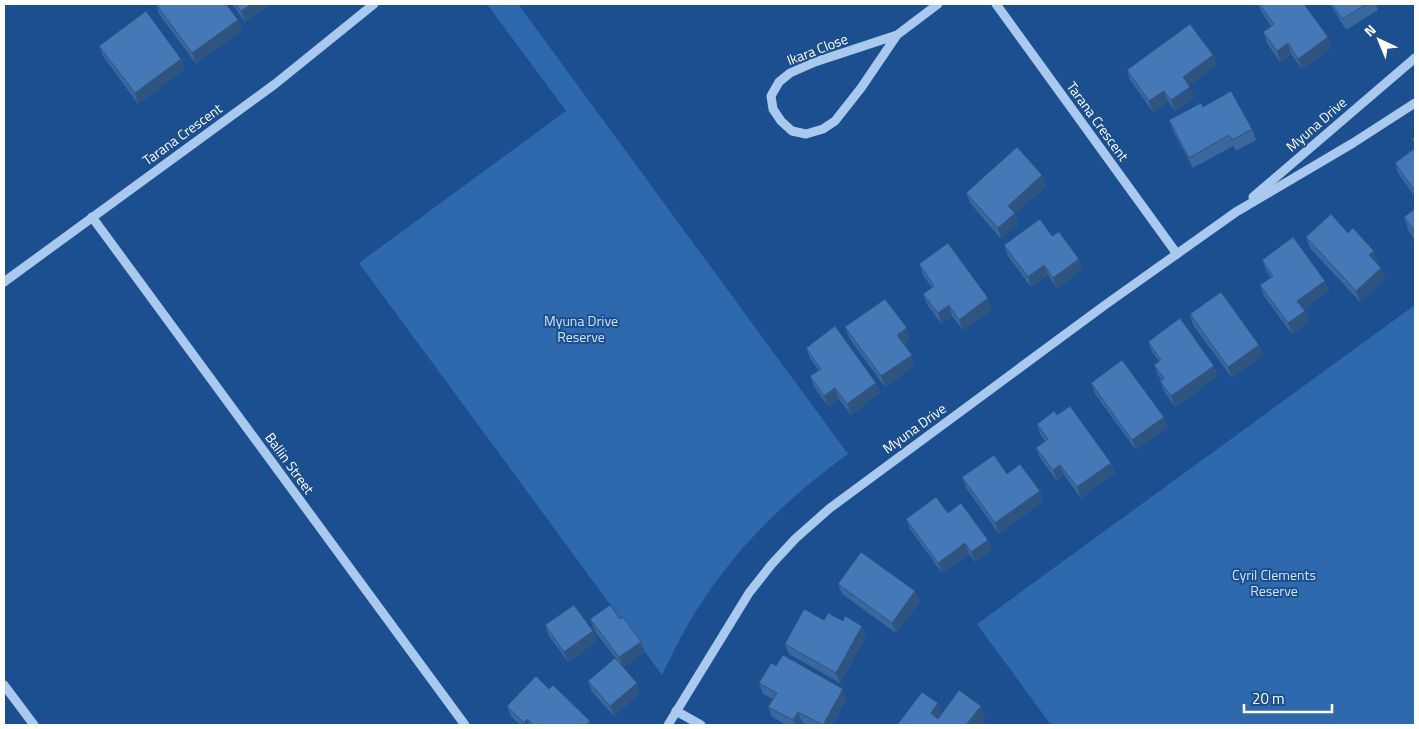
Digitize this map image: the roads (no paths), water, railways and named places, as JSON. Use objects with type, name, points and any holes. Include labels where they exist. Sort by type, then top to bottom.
[{"type":"street","name":"Tarana Crescent","points":[[4,282],[275,84],[374,4]]},
{"type":"street","name":"Ikara Close","points":[[897,35],[815,62],[790,73],[778,82],[772,96],[773,109],[781,121],[792,131],[806,134],[823,130],[835,121],[897,35],[938,4]]},
{"type":"street","name":"Tarana Crescent","points":[[996,4],[1178,254]]},
{"type":"street","name":"Myuna Drive","points":[[668,725],[749,593],[795,539],[830,508],[911,447],[1236,212],[1415,58]]},
{"type":"street","name":"Myuna Drive","points":[[1236,212],[1354,143],[1415,102]]},
{"type":"street","name":"Ballin Street","points":[[92,217],[465,725]]},
{"type":"street","points":[[4,684],[34,725]]},
{"type":"street","points":[[676,711],[701,725]]},
{"type":"park label","name":"Myuna Drive Reserve","points":[[581,328]]},
{"type":"park label","name":"Cyril Clements Reserve","points":[[1274,582]]}]
